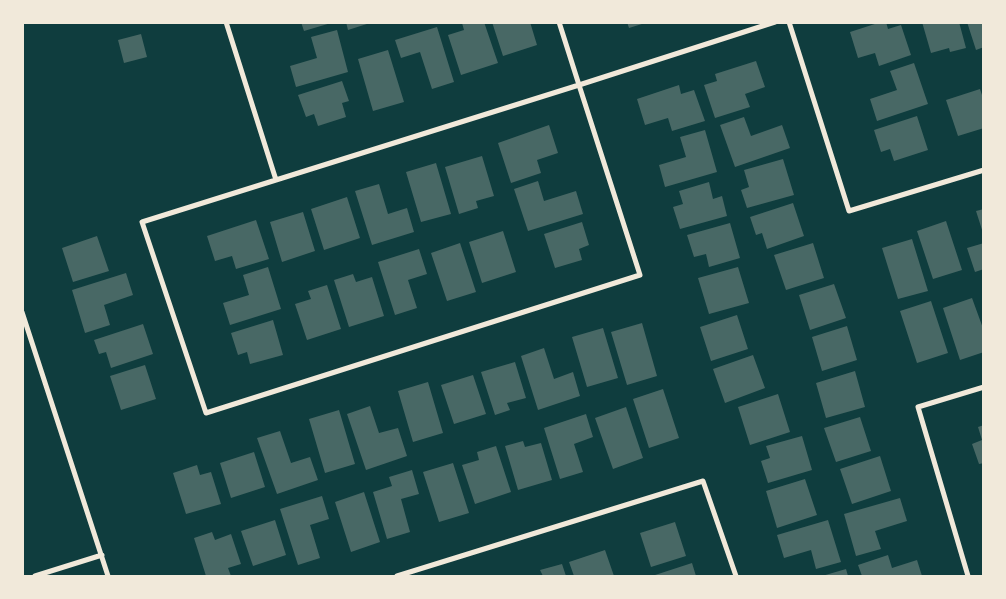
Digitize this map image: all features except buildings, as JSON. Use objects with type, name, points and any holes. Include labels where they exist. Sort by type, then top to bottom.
[{"type":"street","points":[[226,22],[276,180]]},
{"type":"street","points":[[559,22],[579,85],[640,275],[206,413],[142,222],[579,85],[774,22]]},
{"type":"street","points":[[789,22],[849,211],[984,170]]},
{"type":"street","points":[[22,312],[108,576]]},
{"type":"street","points":[[968,576],[918,407],[984,387]]},
{"type":"street","points":[[397,576],[703,481],[736,576]]},
{"type":"street","points":[[35,576],[102,555]]}]
